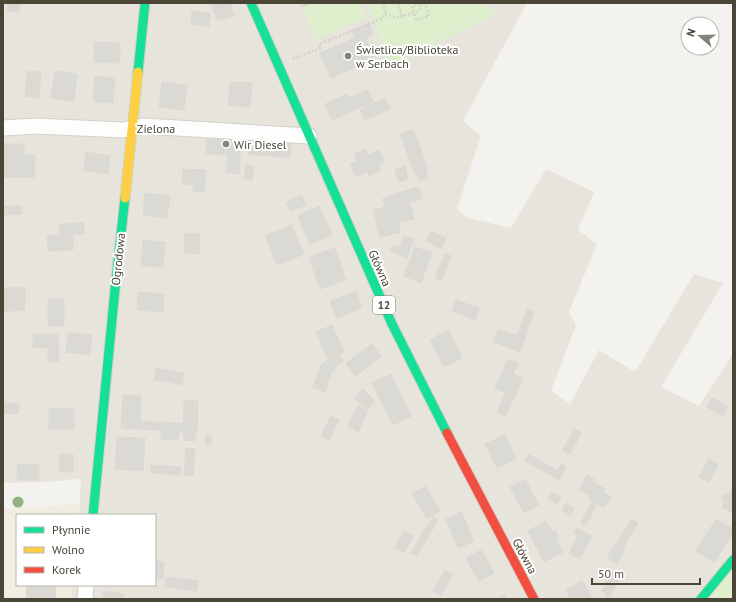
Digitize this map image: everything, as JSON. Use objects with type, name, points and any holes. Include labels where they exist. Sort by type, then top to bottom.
[{"type":"main road","name":"Ogrodowa","points":[[93,514],[145,3]]},
{"type":"main road","name":"Główna","points":[[251,3],[392,324],[534,599]]},
{"type":"main road","points":[[701,599],[733,560]]},
{"type":"street","name":"Zielona","points":[[3,128],[36,126],[123,130],[143,126],[309,136]]},
{"type":"street","points":[[85,599],[86,586]]},
{"type":"path","points":[[293,59],[321,48],[319,44],[381,19],[385,14],[383,3]]},
{"type":"path","points":[[398,3],[402,16]]},
{"type":"path","points":[[385,14],[396,18],[419,10],[419,3]]},
{"type":"path","points":[[424,3],[429,16],[416,20],[412,7],[424,3]]},
{"type":"shaded area","points":[[3,3],[527,3],[463,121],[481,136],[457,209],[468,218],[511,228],[546,169],[594,192],[578,230],[597,244],[569,312],[576,325],[551,391],[570,404],[599,350],[635,372],[694,274],[723,283],[661,387],[699,406],[733,354],[733,551],[696,599],[71,599],[72,586],[156,586],[156,514],[79,514],[81,479],[46,482],[3,483]]},
{"type":"shaded area","points":[[80,504],[79,514],[16,514],[16,586],[72,586],[71,599],[3,599],[3,509]]},
{"type":"green space","points":[[312,3],[360,3],[366,18],[316,39],[302,7]]},
{"type":"green space","points":[[367,3],[481,3],[497,13],[391,65]]},
{"type":"green space","points":[[733,566],[733,599],[706,599]]},
{"type":"building","points":[[8,3],[20,3],[19,12],[7,11]]},
{"type":"building","points":[[211,3],[230,3],[234,16],[217,21]]},
{"type":"building","points":[[301,3],[312,3],[302,7]]},
{"type":"building","points":[[192,11],[211,14],[209,27],[191,24]]},
{"type":"building","points":[[369,23],[373,34],[366,38],[364,34],[355,38],[352,31]]},
{"type":"building","name":"Świetlica/Biblioteka w Serbach","points":[[364,34],[375,59],[331,78],[320,53]]},
{"type":"building","points":[[95,42],[120,43],[120,63],[94,62]]},
{"type":"building","points":[[27,71],[41,72],[39,98],[25,96]]},
{"type":"building","points":[[55,71],[77,74],[74,101],[51,98]]},
{"type":"building","points":[[95,76],[115,78],[113,103],[93,102]]},
{"type":"building","points":[[162,82],[187,85],[184,110],[159,107]]},
{"type":"building","points":[[230,82],[252,83],[250,107],[228,105]]},
{"type":"building","points":[[368,90],[373,102],[354,110],[349,98]]},
{"type":"building","points":[[347,94],[354,110],[332,120],[325,104]]},
{"type":"building","points":[[385,98],[390,109],[364,120],[360,110]]},
{"type":"building","points":[[413,129],[428,169],[415,174],[400,134]]},
{"type":"building","points":[[207,139],[241,142],[239,174],[226,173],[228,155],[206,154]]},
{"type":"building","points":[[249,140],[291,143],[290,158],[248,154]]},
{"type":"building","points":[[3,144],[24,144],[24,155],[35,155],[35,177],[3,177]]},
{"type":"building","points":[[365,149],[368,155],[357,160],[354,154]]},
{"type":"building","points":[[379,150],[385,162],[356,177],[350,164]]},
{"type":"building","points":[[86,152],[110,156],[108,174],[84,171]]},
{"type":"building","points":[[246,165],[254,166],[252,180],[244,179]]},
{"type":"building","points":[[379,165],[381,170],[369,176],[367,171]]},
{"type":"building","points":[[405,166],[408,179],[399,182],[395,169]]},
{"type":"building","points":[[183,169],[206,170],[205,185],[182,184]]},
{"type":"building","points":[[425,170],[428,178],[420,181],[417,173]]},
{"type":"building","points":[[193,185],[205,185],[204,192],[193,191]]},
{"type":"building","points":[[419,187],[423,198],[407,203],[407,201],[404,202],[401,192]]},
{"type":"building","points":[[401,192],[404,202],[385,207],[383,198]]},
{"type":"building","points":[[145,193],[170,196],[167,218],[143,215]]},
{"type":"building","points":[[302,195],[306,205],[290,211],[286,202]]},
{"type":"building","points":[[407,201],[412,210],[395,214],[393,205]]},
{"type":"building","points":[[393,205],[395,214],[412,210],[414,219],[398,223],[400,232],[380,237],[373,210]]},
{"type":"building","points":[[3,206],[21,206],[22,214],[3,215]]},
{"type":"building","points":[[319,206],[332,235],[310,244],[298,216]]},
{"type":"building","points":[[84,223],[84,234],[60,235],[59,224]]},
{"type":"building","points":[[292,225],[304,254],[277,265],[265,236]]},
{"type":"building","points":[[431,231],[446,238],[441,249],[426,240]]},
{"type":"building","points":[[185,233],[200,234],[199,254],[184,253]]},
{"type":"building","points":[[73,234],[73,250],[48,251],[47,236]]},
{"type":"building","points":[[404,236],[414,239],[407,258],[397,254]]},
{"type":"building","points":[[143,240],[165,242],[163,267],[141,266]]},
{"type":"building","points":[[393,245],[400,247],[397,254],[390,251]]},
{"type":"building","points":[[415,247],[432,253],[421,283],[404,276]]},
{"type":"building","points":[[335,248],[346,280],[320,289],[309,257]]},
{"type":"building","points":[[445,253],[451,256],[442,281],[435,278]]},
{"type":"building","points":[[25,287],[25,310],[12,311],[12,288]]},
{"type":"building","points":[[3,288],[12,288],[12,311],[3,311]]},
{"type":"building","points":[[356,291],[362,308],[337,318],[330,301]]},
{"type":"building","points":[[138,292],[164,294],[163,312],[137,310]]},
{"type":"building","points":[[48,299],[64,299],[64,326],[48,326]]},
{"type":"building","points":[[456,300],[479,308],[475,320],[452,311]]},
{"type":"building","points":[[527,309],[534,312],[525,338],[517,336]]},
{"type":"building","points":[[332,325],[344,352],[328,359],[316,332]]},
{"type":"building","points":[[498,329],[525,338],[520,352],[494,342]]},
{"type":"building","points":[[448,330],[462,358],[444,367],[430,340]]},
{"type":"building","points":[[68,333],[92,335],[90,355],[66,352]]},
{"type":"building","points":[[33,334],[58,334],[59,362],[48,362],[48,348],[33,348]]},
{"type":"building","points":[[372,344],[381,356],[356,376],[346,363]]},
{"type":"building","points":[[339,354],[343,362],[328,371],[322,364]]},
{"type":"building","points":[[508,359],[518,363],[505,392],[495,388]]},
{"type":"building","points":[[322,364],[328,371],[334,367],[335,371],[331,373],[325,392],[313,387]]},
{"type":"building","points":[[156,368],[184,374],[182,385],[161,380],[154,380]]},
{"type":"building","points":[[391,374],[399,391],[380,400],[372,383]]},
{"type":"building","points":[[513,374],[523,378],[506,416],[497,412]]},
{"type":"building","points":[[363,389],[375,401],[367,410],[354,398]]},
{"type":"building","points":[[399,391],[412,416],[393,425],[380,400]]},
{"type":"building","points":[[123,395],[141,396],[140,429],[121,428]]},
{"type":"building","points":[[712,398],[728,406],[723,416],[707,407]]},
{"type":"building","points":[[184,400],[198,401],[197,433],[183,433]]},
{"type":"building","points":[[19,403],[19,413],[3,414],[3,404]]},
{"type":"building","points":[[359,405],[367,413],[358,432],[348,426]]},
{"type":"building","points":[[49,408],[74,409],[74,429],[49,429]]},
{"type":"building","points":[[331,416],[339,420],[329,440],[321,436]]},
{"type":"building","points":[[140,421],[174,423],[174,431],[140,429]]},
{"type":"building","points":[[174,423],[182,423],[182,432],[174,431]]},
{"type":"building","points":[[574,429],[582,433],[574,446],[567,442]]},
{"type":"building","points":[[161,431],[179,432],[178,440],[161,439]]},
{"type":"building","points":[[184,433],[195,433],[195,441],[184,440]]},
{"type":"building","points":[[206,435],[212,436],[211,445],[205,444]]},
{"type":"building","points":[[505,435],[516,459],[497,468],[485,444]]},
{"type":"building","points":[[117,437],[145,438],[143,471],[115,469]]},
{"type":"building","points":[[567,442],[574,446],[570,454],[562,450]]},
{"type":"building","points":[[186,448],[195,449],[193,476],[184,476]]},
{"type":"building","points":[[60,454],[73,454],[73,472],[59,472]]},
{"type":"building","points":[[528,454],[551,467],[547,473],[525,461]]},
{"type":"building","points":[[709,459],[718,465],[709,482],[699,477]]},
{"type":"building","points":[[18,464],[39,465],[39,480],[17,480]]},
{"type":"building","points":[[561,464],[566,467],[563,473],[558,470]]},
{"type":"building","points":[[151,465],[181,467],[181,475],[151,473]]},
{"type":"building","points":[[551,467],[563,473],[559,480],[547,473]]},
{"type":"building","points":[[587,475],[594,479],[586,493],[579,490]]},
{"type":"building","points":[[525,479],[539,505],[524,513],[510,487]]},
{"type":"building","points":[[593,482],[596,484],[590,495],[586,493]]},
{"type":"building","points":[[596,484],[605,489],[597,504],[588,499]]},
{"type":"building","points":[[425,486],[440,511],[427,519],[412,494]]},
{"type":"building","points":[[733,487],[733,513],[722,507],[725,501],[721,500],[725,493],[729,495]]},
{"type":"building","points":[[552,492],[561,497],[557,504],[548,498]]},
{"type":"building","points":[[604,493],[611,497],[604,507],[598,505]]},
{"type":"building","points":[[592,502],[597,504],[590,518],[585,515]]},
{"type":"building","points":[[566,503],[574,508],[570,515],[562,510]]},
{"type":"building","points":[[461,512],[474,541],[458,548],[446,519]]},
{"type":"building","points":[[585,515],[590,518],[585,526],[581,523]]},
{"type":"building","points":[[433,517],[438,520],[417,556],[411,553],[427,525]]},
{"type":"building","points":[[631,519],[638,523],[622,550],[615,546]]},
{"type":"building","points":[[716,519],[733,529],[733,532],[715,562],[696,551]]},
{"type":"building","points":[[546,521],[552,532],[555,531],[558,537],[555,538],[563,552],[544,562],[528,531]]},
{"type":"building","points":[[576,528],[581,530],[579,535],[574,533]]},
{"type":"building","points":[[581,530],[592,536],[580,559],[569,553]]},
{"type":"building","points":[[404,531],[413,536],[404,553],[395,547]]},
{"type":"building","points":[[614,546],[624,551],[617,564],[607,558]]},
{"type":"building","points":[[481,550],[494,573],[479,581],[466,558]]},
{"type":"building","points":[[156,561],[164,562],[163,579],[156,578]]},
{"type":"building","points":[[445,570],[453,575],[441,596],[433,591]]},
{"type":"building","points":[[612,573],[620,578],[610,596],[602,591]]},
{"type":"building","points":[[166,577],[198,581],[197,591],[165,587]]},
{"type":"building","points":[[582,580],[593,599],[571,599],[566,590]]},
{"type":"building","points":[[27,586],[56,586],[55,599],[26,599]]},
{"type":"building","points":[[103,591],[124,594],[123,599],[103,599]]},
{"type":"building","points":[[504,595],[507,599],[497,599]]},
{"type":"building","points":[[607,595],[614,599],[605,599]]},
{"type":"traffic: fast","points":[[138,72],[145,3]]},
{"type":"traffic: fast","points":[[251,3],[392,324],[447,433]]},
{"type":"traffic: fast","points":[[93,514],[125,198]]},
{"type":"traffic: fast","points":[[701,599],[733,560]]},
{"type":"traffic: slow","points":[[125,198],[138,72]]},
{"type":"traffic: jam","points":[[447,433],[534,599]]},
{"type":"place","name":"Świetlica/Biblioteka w Serbach","points":[[348,56]]},
{"type":"place","name":"Wir Diesel","points":[[226,144]]}]
